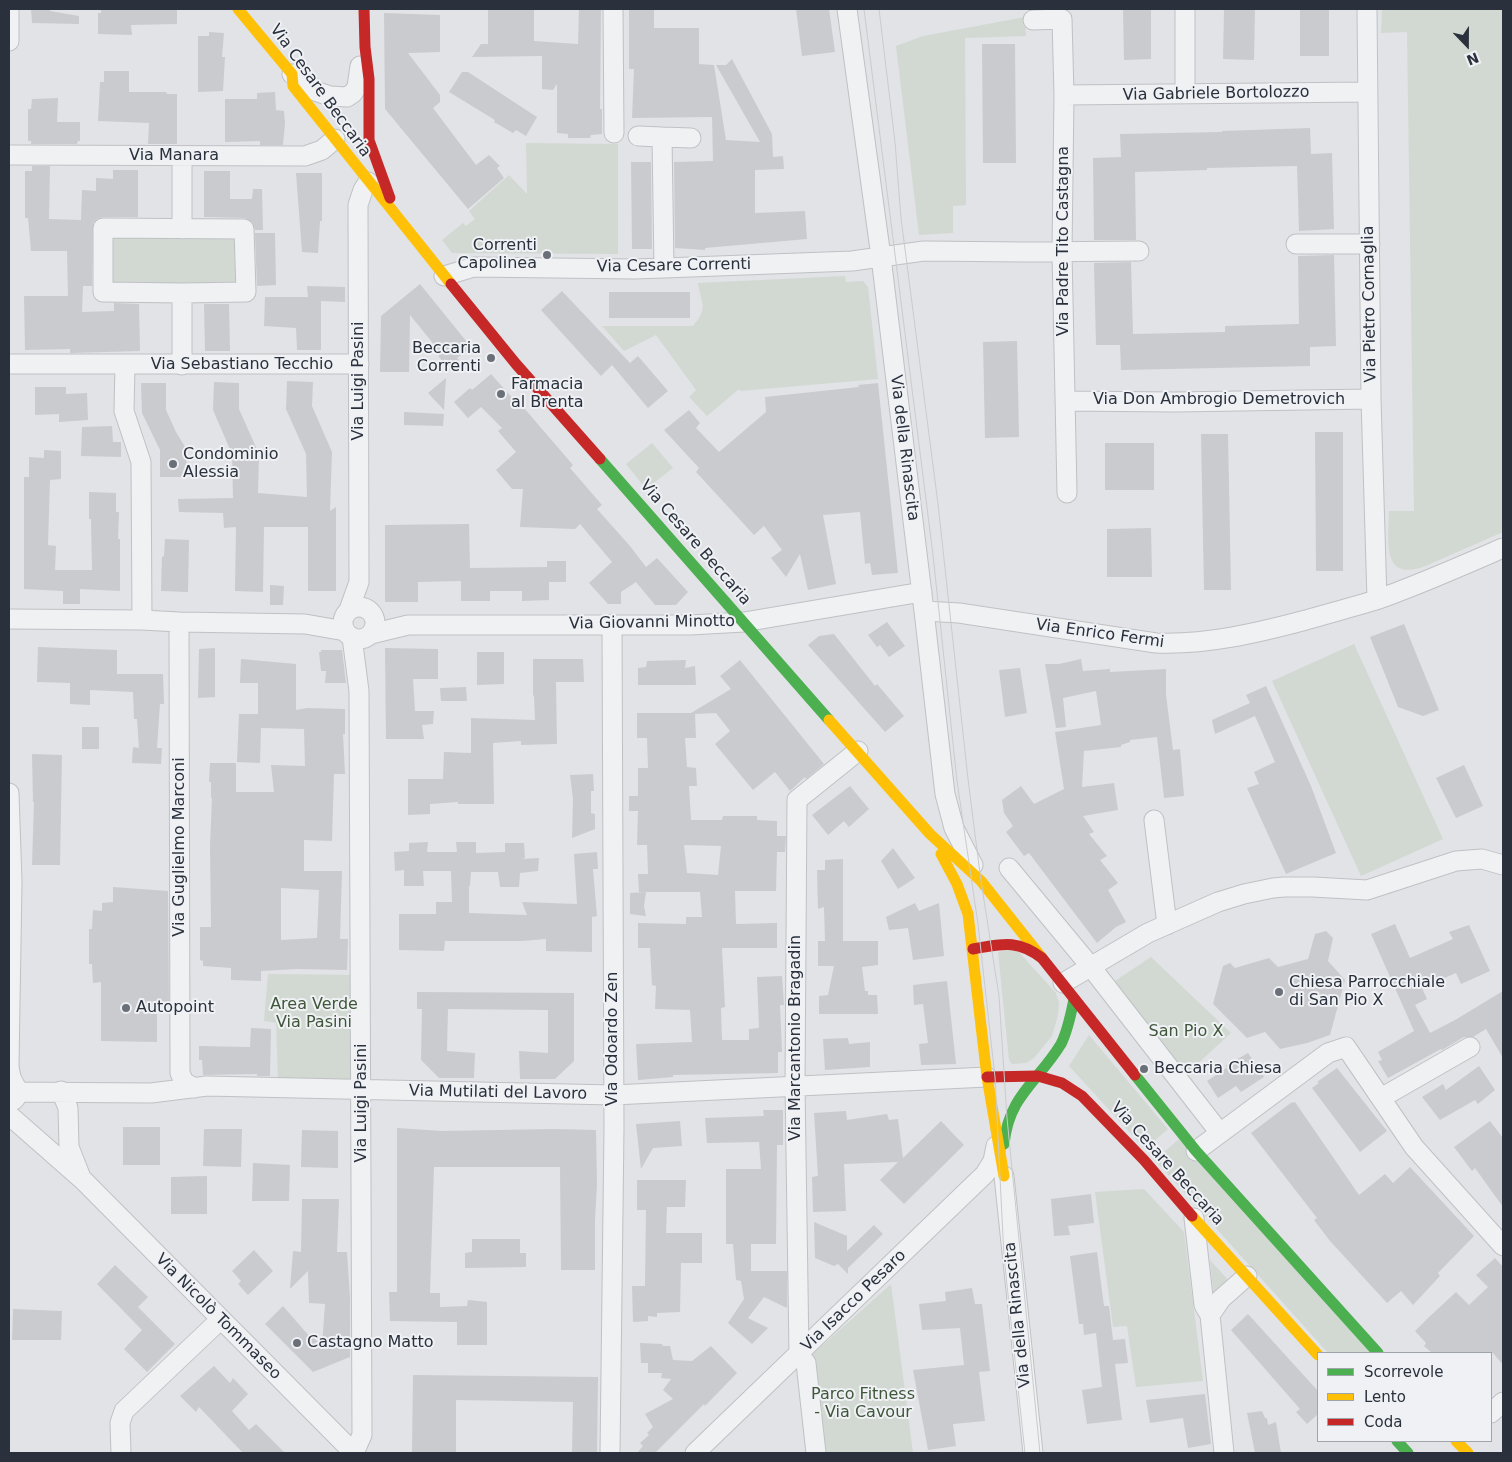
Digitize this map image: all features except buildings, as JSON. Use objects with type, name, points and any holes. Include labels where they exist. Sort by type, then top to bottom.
[{"type":"street","points":[[9,9],[9,41]]},
{"type":"street","name":"Via Cesare Beccaria","points":[[238,9],[292,74],[293,86],[334,140],[516,364],[930,834],[981,881],[1196,1151],[1377,1352]]},
{"type":"street","name":"Via Cesare Beccaria","points":[[364,9],[365,47],[369,79],[369,140],[396,216]]},
{"type":"street","points":[[613,9],[614,134]]},
{"type":"street","name":"Via della Rinascita","points":[[847,9],[881,257],[946,805],[957,835],[981,881]]},
{"type":"street","points":[[1185,9],[1185,94]]},
{"type":"street","name":"Via Pietro Cornaglia","points":[[1367,9],[1371,399],[1384,597]]},
{"type":"street","name":"Via Padre Tito Castagna","points":[[1033,20],[1062,19],[1064,95],[1062,252],[1068,493]]},
{"type":"street","points":[[292,74],[303,77],[315,91],[330,96],[346,97],[353,94],[357,87],[358,74],[365,47]]},
{"type":"street","name":"Via Gabriele Bortolozzo","points":[[1064,95],[1368,92]]},
{"type":"street","points":[[638,136],[690,138]]},
{"type":"street","points":[[662,137],[664,268]]},
{"type":"street","name":"Via Manara","points":[[9,155],[305,156],[322,150],[334,140]]},
{"type":"street","points":[[182,156],[182,229]]},
{"type":"street","name":"Via Luigi Pasini","points":[[354,1453],[362,1435],[359,691],[355,627],[359,582],[358,205],[368,182]]},
{"type":"street","points":[[103,228],[244,229],[246,292],[182,293],[103,292],[103,228]]},
{"type":"street","points":[[1296,244],[1370,244]]},
{"type":"street","name":"Via Cesare Correnti","points":[[444,276],[474,267],[664,268],[852,260],[924,250],[1062,252]]},
{"type":"street","points":[[1062,252],[1140,251]]},
{"type":"street","points":[[182,293],[182,365]]},
{"type":"street","name":"Via Sebastiano Tecchio","points":[[9,364],[359,364]]},
{"type":"street","points":[[125,365],[124,411],[141,462],[142,620]]},
{"type":"street","name":"Via Don Ambrogio Demetrovich","points":[[1067,400],[1174,402],[1371,399]]},
{"type":"street","name":"Via Enrico Fermi","points":[[924,611],[959,614],[1156,643],[1176,644],[1211,641],[1271,630],[1384,597],[1503,548]]},
{"type":"street","name":"Via Luigi Pasini","points":[[359,582],[371,612]]},
{"type":"street","name":"Via Giovanni Minotto","points":[[179,622],[306,624],[355,627],[408,624],[690,625],[744,622],[922,592]]},
{"type":"street","points":[[355,627],[375,624],[371,612]]},
{"type":"street","name":"Via Giovanni Minotto","points":[[371,612],[408,624]]},
{"type":"street","points":[[9,619],[179,622]]},
{"type":"street","name":"Via Guglielmo Marconi","points":[[179,622],[180,1073]]},
{"type":"street","name":"Via Odoardo Zen","points":[[610,1453],[613,1095],[612,624]]},
{"type":"street","name":"Via Marcantonio Bragadin","points":[[816,1453],[806,1364],[799,1354],[795,1085],[798,800],[858,751]]},
{"type":"street","points":[[9,793],[12,882],[9,1065],[14,1085],[13,1097]]},
{"type":"street","points":[[1154,820],[1167,925]]},
{"type":"street","points":[[930,834],[963,898],[968,914],[987,1077],[1004,1176]]},
{"type":"street","points":[[1063,983],[1148,933],[1218,902],[1273,888],[1313,887],[1367,890],[1456,861],[1482,859],[1503,865]]},
{"type":"street","points":[[1009,868],[1091,967],[1220,1133]]},
{"type":"street","name":"Via Cesare Beccaria","points":[[972,949],[1016,944],[1032,949],[1042,958]]},
{"type":"street","points":[[1004,1176],[1006,1123],[1014,1106],[1062,1042],[1074,999]]},
{"type":"street","points":[[1196,1151],[1328,1053],[1346,1047],[1414,1147],[1503,1246]]},
{"type":"street","points":[[1381,1098],[1470,1047]]},
{"type":"street","points":[[160,1092],[180,1073],[184,1082],[194,1088]]},
{"type":"street","name":"Via Cesare Beccaria","points":[[987,1077],[1038,1076],[1068,1086],[1087,1100],[1144,1160],[1317,1354]]},
{"type":"street","name":"Via Mutilati del Lavoro","points":[[13,1097],[61,1091],[160,1092],[207,1086],[362,1091],[613,1095],[987,1077]]},
{"type":"street","name":"Via Nicolò Tommaseo","points":[[60,1150],[68,1108],[61,1091]]},
{"type":"street","name":"Via Nicolò Tommaseo","points":[[9,1115],[60,1150],[74,1162],[83,1180],[354,1453]]},
{"type":"street","name":"Via Isacco Pesaro","points":[[695,1453],[985,1174],[993,1162],[997,1140]]},
{"type":"street","name":"Via della Rinascita","points":[[1004,1176],[1033,1453]]},
{"type":"street","points":[[1194,1218],[1204,1305],[1210,1315],[1224,1453]]},
{"type":"street","points":[[1210,1315],[1221,1299],[1246,1276]]},
{"type":"street","points":[[121,1453],[120,1423],[124,1411],[221,1319]]},
{"type":"street","points":[[1492,1413],[1503,1402]]},
{"type":"street","points":[[1398,1442],[1408,1453]]},
{"type":"green space","points":[[1382,9],[1503,9],[1503,532],[1423,567],[1409,570],[1400,568],[1393,563],[1388,545],[1389,511],[1414,511],[1407,32],[1381,33]]},
{"type":"green space","points":[[1025,17],[1026,36],[965,38],[966,205],[953,206],[953,233],[919,235],[896,46],[923,36]]},
{"type":"green space","points":[[526,143],[618,144],[618,254],[452,253],[442,240],[463,223],[466,226],[475,219],[469,211],[509,175],[527,194]]},
{"type":"green space","points":[[109,238],[238,238],[238,284],[109,285]]},
{"type":"green space","points":[[845,276],[846,282],[863,281],[868,287],[878,379],[740,391],[739,389],[707,416],[689,397],[696,390],[656,335],[624,351],[602,326],[693,326],[701,314],[703,305],[698,283]]},
{"type":"green space","points":[[652,443],[673,468],[646,489],[626,464]]},
{"type":"green space","points":[[1354,644],[1443,839],[1361,876],[1272,681]]},
{"type":"green space","points":[[1016,949],[1056,993],[1059,1003],[1058,1015],[1052,1036],[1034,1058],[1026,1063],[1012,1064],[1009,1060],[998,952]]},
{"type":"green space","name":"San Pio X","points":[[1151,957],[1231,1033],[1181,1079],[1112,983]]},
{"type":"green space","name":"Area Verde Via Pasini","points":[[268,974],[353,975],[353,1082],[278,1080],[276,1023],[264,1021]]},
{"type":"green space","points":[[1089,1035],[1168,1129],[1145,1149],[1069,1066]]},
{"type":"green space","points":[[1179,1139],[1370,1352],[1327,1352],[1155,1160]]},
{"type":"green space","points":[[1144,1189],[1184,1232],[1203,1381],[1136,1387],[1127,1326],[1113,1327],[1095,1192]]},
{"type":"green space","points":[[1210,1260],[1230,1282],[1214,1297]]},
{"type":"green space","name":"Parco Fitness - Via Cavour","points":[[891,1284],[913,1453],[824,1453],[813,1354]]},
{"type":"tram line","points":[[864,9],[933,555],[957,781],[978,924],[995,1077],[1004,1257],[1025,1453]]},
{"type":"tram line","points":[[879,9],[895,142],[901,218],[938,504],[968,779],[981,881],[999,996],[1007,1118],[1040,1453]]},
{"type":"traffic: fast","points":[[600,459],[829,720]]},
{"type":"traffic: fast","points":[[1004,1144],[1007,1127],[1018,1101],[1061,1044],[1074,999]]},
{"type":"traffic: fast","points":[[1135,1075],[1196,1151],[1377,1352]]},
{"type":"traffic: fast","points":[[1398,1442],[1408,1453]]},
{"type":"traffic: slow","points":[[238,9],[292,74],[293,86],[451,284]]},
{"type":"traffic: slow","points":[[829,720],[930,834],[981,881],[1042,958]]},
{"type":"traffic: slow","points":[[941,854],[957,884],[968,914],[987,1077],[1004,1176]]},
{"type":"traffic: slow","points":[[1192,1216],[1317,1354]]},
{"type":"traffic: slow","points":[[1457,1442],[1468,1453]]},
{"type":"traffic: jam","points":[[364,9],[365,47],[369,79],[369,140],[390,198]]},
{"type":"traffic: jam","points":[[451,284],[516,364],[600,459]]},
{"type":"traffic: jam","points":[[973,949],[1009,944],[1017,945],[1042,958],[1135,1075]]},
{"type":"traffic: jam","points":[[987,1077],[1038,1076],[1062,1083],[1082,1096],[1144,1160],[1192,1216]]},
{"type":"place","name":"Correnti Capolinea","points":[[547,255]]},
{"type":"place","name":"Beccaria Correnti","points":[[491,358]]},
{"type":"place","name":"Farmacia al Brenta","points":[[501,394]]},
{"type":"place","name":"Condominio Alessia","points":[[173,464]]},
{"type":"place","name":"Chiesa Parrocchiale di San Pio X","points":[[1279,992]]},
{"type":"place","name":"Autopoint","points":[[126,1008]]},
{"type":"place","name":"Beccaria Chiesa","points":[[1144,1069]]},
{"type":"place","name":"Castagno Matto","points":[[297,1343]]}]
